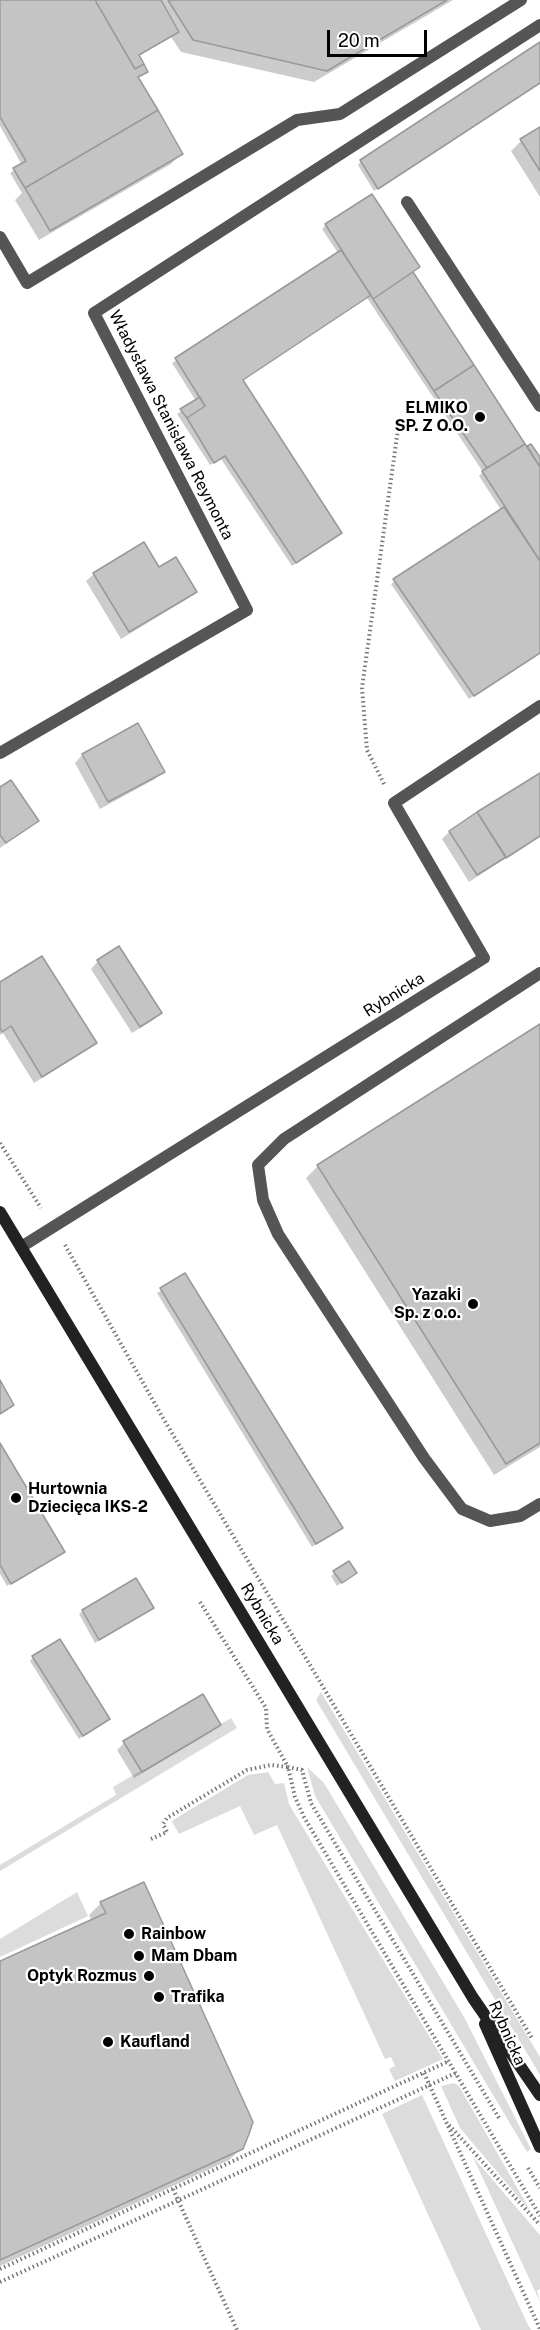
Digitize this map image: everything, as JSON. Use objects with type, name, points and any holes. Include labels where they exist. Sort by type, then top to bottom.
[{"type":"street","points":[[0,237],[27,283],[297,120],[340,114],[520,0]]},
{"type":"street","name":"Władysława Stanisława Reymonta","points":[[0,753],[248,610],[94,313],[540,25]]},
{"type":"street","points":[[407,202],[540,406]]},
{"type":"street","points":[[394,803],[540,706]]},
{"type":"street","name":"Rybnicka","points":[[21,1247],[484,958],[394,803]]},
{"type":"street","points":[[540,973],[284,1138],[258,1165],[263,1200],[278,1234],[424,1458],[462,1509],[490,1521],[520,1516],[540,1504]]},
{"type":"street","name":"Rybnicka","points":[[0,1212],[473,1998],[540,2095]]},
{"type":"street","name":"Rybnicka","points":[[473,1998],[540,2147]]},
{"type":"path","points":[[394,803],[367,750],[362,688],[398,429]]},
{"type":"path","points":[[0,1143],[54,1227],[163,1418],[534,2041]]},
{"type":"path","points":[[200,1602],[266,1708],[267,1729],[288,1767],[295,1797],[304,1816],[540,2216]]},
{"type":"path","points":[[151,1839],[167,1832],[163,1824],[167,1818],[247,1770],[271,1766],[302,1770],[311,1803],[499,2119]]},
{"type":"path","points":[[0,2269],[449,2061]]},
{"type":"path","points":[[424,2073],[540,2329]]},
{"type":"path","points":[[0,2282],[456,2073]]},
{"type":"path","points":[[447,2122],[540,2224]]},
{"type":"path","points":[[522,2158],[540,2188]]},
{"type":"path","points":[[173,2189],[237,2330]]},
{"type":"shaded area","points":[[321,1692],[540,2057],[540,2075],[316,1700]]},
{"type":"shaded area","points":[[231,1718],[237,1728],[0,1871],[0,1865],[116,1795],[113,1787]]},
{"type":"shaded area","points":[[307,1767],[324,1783],[464,2017],[531,2149],[527,2152],[315,1796]]},
{"type":"shaded area","points":[[268,1772],[275,1784],[284,1783],[289,1804],[443,2059],[395,2081],[389,2069],[395,2066],[391,2057],[385,2059],[277,1825],[254,1835],[240,1806],[179,1834],[173,1820],[248,1775]]},
{"type":"shaded area","points":[[77,1892],[88,1916],[0,1957],[0,1939]]},
{"type":"shaded area","points":[[454,2083],[459,2086],[531,2212],[460,2128],[441,2086]]},
{"type":"shaded area","points":[[422,2095],[531,2330],[481,2330],[382,2114]]},
{"type":"shaded area","points":[[473,2157],[540,2235],[540,2289],[537,2291],[540,2302]]},
{"type":"building","points":[[0,0],[95,0],[135,69],[144,64],[148,72],[138,77],[158,110],[25,188],[13,168],[26,161],[0,117]]},
{"type":"building","points":[[95,0],[161,0],[179,32],[139,55],[144,64],[135,69]]},
{"type":"building","points":[[168,0],[447,0],[327,71],[193,40]]},
{"type":"building","points":[[540,42],[540,83],[378,189],[360,160]]},
{"type":"building","points":[[158,110],[183,154],[50,231],[25,188]]},
{"type":"building","points":[[540,127],[540,171],[520,139]]},
{"type":"building","points":[[372,194],[420,267],[373,299],[325,224]]},
{"type":"building","points":[[341,250],[371,295],[243,380],[342,533],[296,563],[225,456],[214,463],[187,418],[205,406],[175,358]]},
{"type":"building","points":[[413,272],[474,365],[434,391],[373,299]]},
{"type":"building","name":"ELMIKO SP. Z O.O.","points":[[474,365],[525,444],[487,468],[434,391]]},
{"type":"building","points":[[200,397],[205,406],[187,418],[180,409]]},
{"type":"building","points":[[525,444],[540,467],[540,561],[482,471]]},
{"type":"building","points":[[531,444],[540,457],[540,467],[527,446]]},
{"type":"building","points":[[504,507],[540,561],[540,653],[474,696],[393,579]]},
{"type":"building","points":[[144,542],[159,567],[176,557],[197,592],[129,632],[93,573]]},
{"type":"building","points":[[138,723],[165,772],[108,802],[82,754]]},
{"type":"building","points":[[540,773],[540,836],[506,858],[477,812]]},
{"type":"building","points":[[11,780],[39,821],[6,843],[0,835],[0,787]]},
{"type":"building","points":[[477,812],[506,857],[477,875],[449,831]]},
{"type":"building","points":[[119,946],[162,1013],[140,1027],[97,960]]},
{"type":"building","points":[[42,956],[97,1043],[42,1077],[11,1026],[2,1032],[0,1028],[0,982]]},
{"type":"building","name":"Yazaki Sp. z o.o.","points":[[540,1024],[540,1443],[506,1464],[317,1165]]},
{"type":"building","points":[[185,1273],[343,1528],[316,1544],[160,1288]]},
{"type":"building","points":[[0,1380],[14,1405],[0,1414]]},
{"type":"building","name":"Hurtownia Dziecięca IKS-2","points":[[0,1443],[65,1552],[11,1584],[0,1565]]},
{"type":"building","points":[[349,1561],[357,1573],[342,1583],[333,1571]]},
{"type":"building","points":[[136,1578],[154,1608],[99,1640],[82,1610]]},
{"type":"building","points":[[60,1639],[110,1719],[83,1736],[32,1656]]},
{"type":"building","points":[[203,1694],[221,1725],[142,1772],[123,1741]]},
{"type":"building","name":"Kaufland","points":[[144,1882],[253,2122],[249,2134],[243,2149],[0,2260],[0,1961],[106,1913],[100,1902]]},
{"type":"place","name":"ELMIKO SP. Z O.O.","points":[[480,417]]},
{"type":"place","name":"Yazaki Sp. z o.o.","points":[[473,1304]]},
{"type":"place","name":"Hurtownia Dziecięca IKS-2","points":[[16,1498]]},
{"type":"place","name":"Rainbow","points":[[129,1934]]},
{"type":"place","name":"Mam Dbam","points":[[139,1956]]},
{"type":"place","name":"Optyk Rozmus","points":[[149,1976]]},
{"type":"place","name":"Trafika","points":[[159,1997]]},
{"type":"place","name":"Kaufland","points":[[108,2042]]}]
